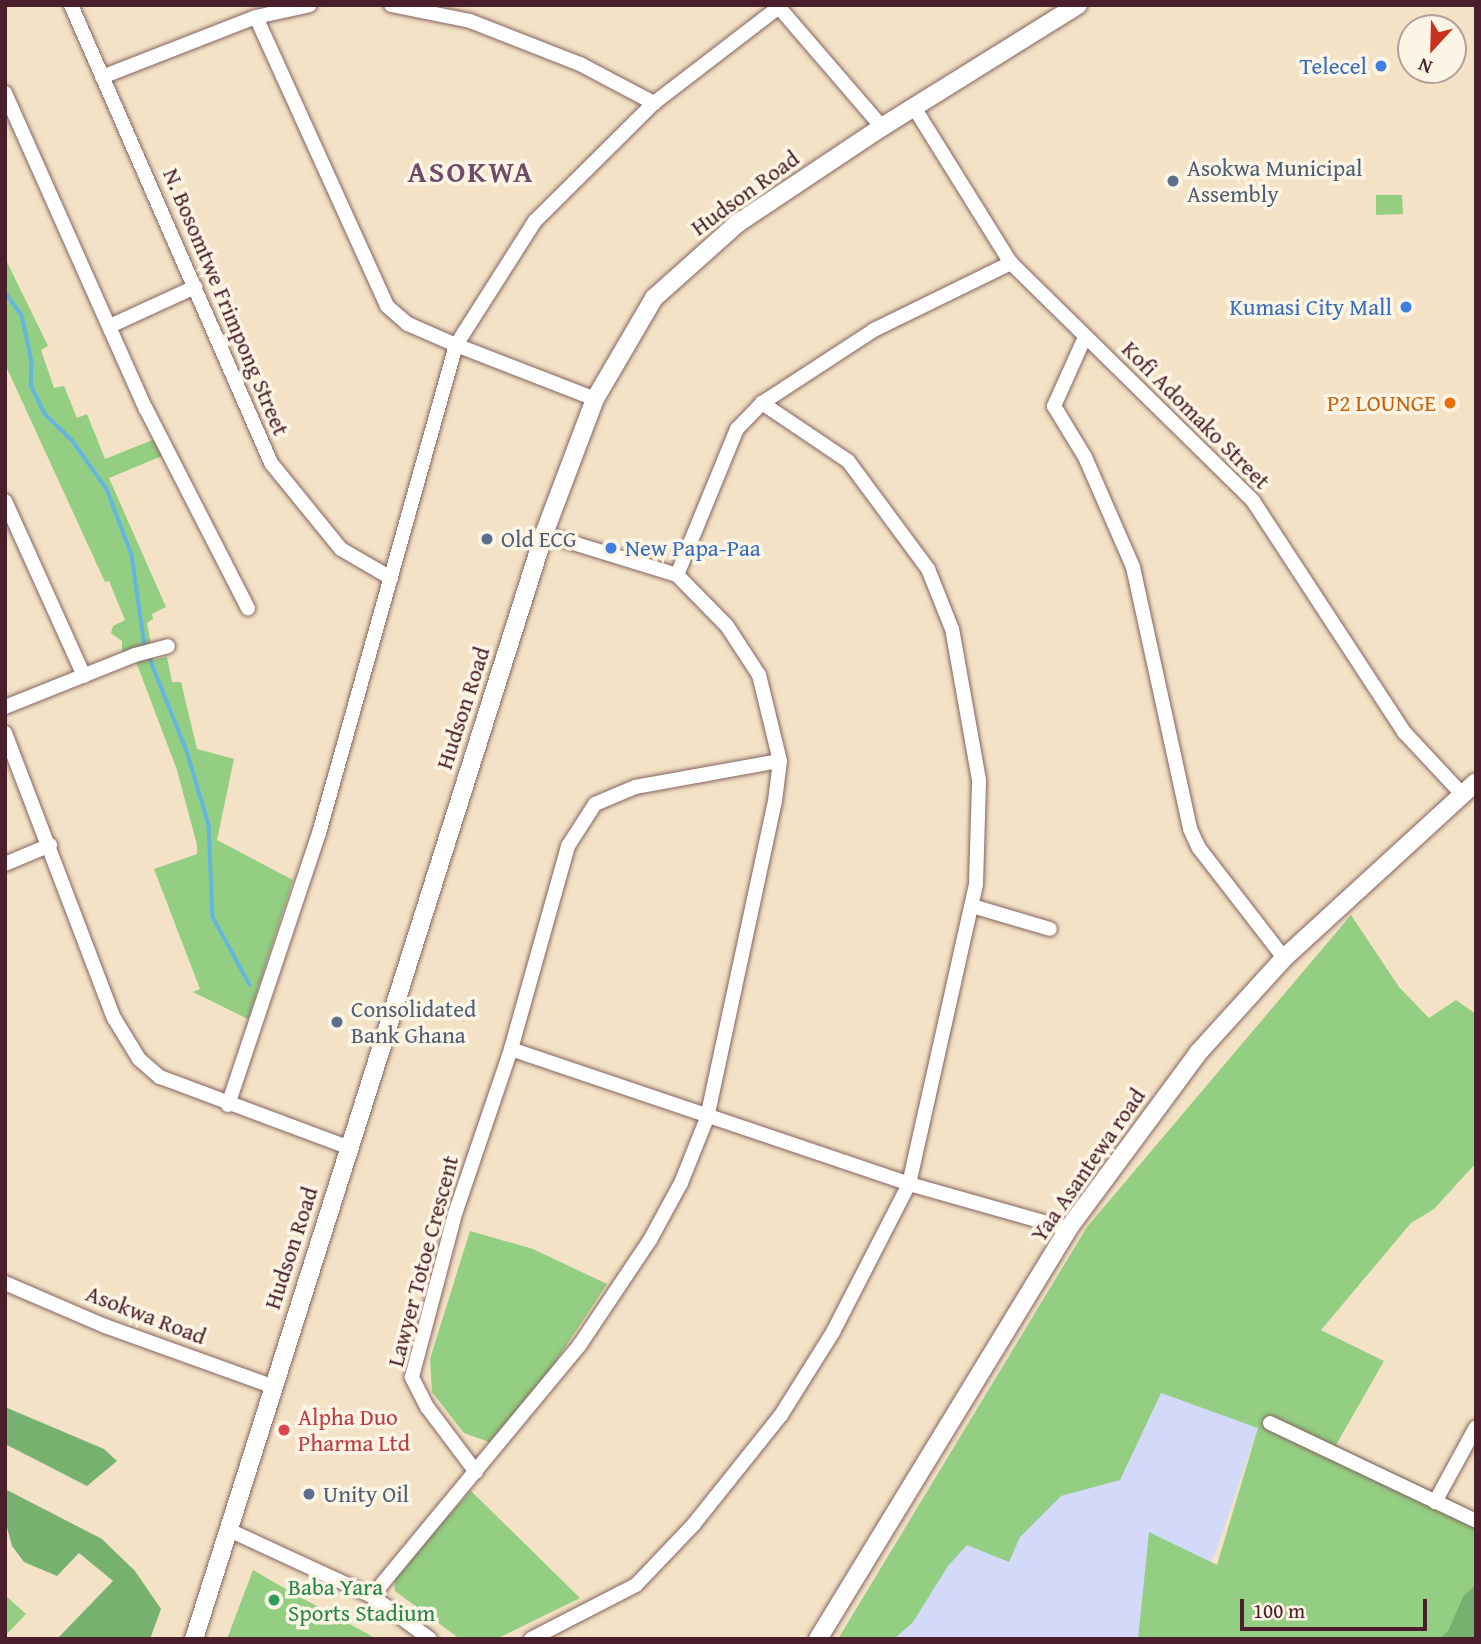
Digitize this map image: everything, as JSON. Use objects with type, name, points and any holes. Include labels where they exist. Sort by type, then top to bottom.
[{"type":"street","name":"N. Bosomtwe Frimpong Street","points":[[71,5],[271,463],[341,549],[391,578]]},
{"type":"street","points":[[102,77],[256,17],[310,5]]},
{"type":"street","points":[[391,5],[470,21],[580,64],[654,103]]},
{"type":"street","name":"Hudson Road","points":[[194,1639],[544,534],[594,399],[654,298],[737,223],[882,127],[915,109],[1078,5]]},
{"type":"street","points":[[228,1105],[319,833],[456,345],[536,221],[654,103],[778,6],[882,127]]},
{"type":"street","points":[[256,17],[387,306],[408,324],[594,399]]},
{"type":"street","points":[[5,93],[146,409],[248,608]]},
{"type":"street","name":"Kofi Adomako Street","points":[[915,109],[1011,263],[1253,500],[1404,732],[1462,794]]},
{"type":"street","points":[[677,575],[737,429],[762,403],[874,330],[1011,263]]},
{"type":"street","points":[[110,326],[195,288]]},
{"type":"street","points":[[1085,337],[1054,405],[1085,457],[1133,567],[1190,829],[1199,848],[1284,958]]},
{"type":"street","points":[[531,1639],[636,1585],[694,1524],[780,1415],[827,1342],[909,1184],[972,905],[979,780],[952,629],[928,569],[848,461],[762,403]]},
{"type":"street","points":[[5,501],[84,676]]},
{"type":"street","points":[[372,1596],[579,1346],[650,1241],[707,1118],[745,951],[780,761],[759,675],[727,626],[677,575],[544,534]]},
{"type":"street","points":[[5,707],[135,655],[168,646]]},
{"type":"street","points":[[5,733],[114,1017],[139,1059],[160,1076],[228,1105],[349,1148]]},
{"type":"street","name":"Lawyer Totoe Crescent","points":[[476,1472],[427,1406],[412,1377],[456,1211],[511,1049],[568,845],[595,804],[635,787],[780,761]]},
{"type":"street","name":"Yaa Asantewa road","points":[[818,1639],[1068,1229],[1198,1053],[1284,958],[1476,782]]},
{"type":"street","points":[[5,864],[50,845]]},
{"type":"street","points":[[972,905],[1050,929]]},
{"type":"street","points":[[511,1049],[707,1118],[909,1184],[1068,1229]]},
{"type":"street","name":"Asokwa Road","points":[[5,1283],[272,1386]]},
{"type":"street","points":[[1270,1423],[1476,1521]]},
{"type":"street","points":[[1436,1502],[1476,1427]]},
{"type":"street","points":[[229,1530],[372,1596],[430,1639]]},
{"type":"shaded area","points":[[1064,1265],[1271,1390],[1216,1551],[1176,1639],[838,1639]]},
{"type":"green space","points":[[1376,195],[1402,195],[1403,214],[1376,215]]},
{"type":"green space","points":[[5,258],[48,346],[41,350],[54,388],[64,386],[77,418],[87,414],[105,459],[155,439],[162,456],[109,478],[166,607],[152,614],[153,619],[147,623],[154,660],[167,657],[172,682],[181,682],[197,749],[234,759],[217,840],[293,880],[248,1019],[193,992],[200,989],[154,869],[197,854],[197,845],[177,770],[132,651],[122,653],[122,641],[111,633],[113,626],[125,620],[5,364]]},
{"type":"green space","points":[[1351,915],[1399,987],[1429,1018],[1456,1000],[1476,1014],[1476,1163],[1434,1209],[1411,1223],[1321,1330],[1384,1361],[1336,1445],[1476,1512],[1476,1584],[1463,1596],[1448,1631],[1439,1639],[1138,1639],[1149,1532],[1217,1565],[1258,1428],[1161,1393],[1120,1480],[1061,1496],[1020,1537],[1009,1562],[967,1545],[948,1566],[913,1622],[894,1639],[838,1639],[1087,1227]]},
{"type":"green space","points":[[470,1231],[533,1249],[607,1284],[544,1379],[489,1442],[464,1433],[432,1392],[430,1359]]},
{"type":"green space","points":[[5,1407],[104,1449],[117,1461],[87,1486],[5,1444]]},
{"type":"green space","points":[[5,1489],[102,1539],[135,1571],[161,1609],[150,1639],[57,1639],[113,1581],[79,1553],[57,1576],[24,1562],[12,1546],[5,1520]]},
{"type":"green space","points":[[471,1491],[580,1598],[496,1639],[460,1639],[395,1591],[394,1575]]},
{"type":"green space","name":"Baba Yara Sports Stadium","points":[[253,1570],[289,1591],[377,1639],[227,1639]]},
{"type":"green space","points":[[1476,1584],[1476,1639],[1439,1639],[1448,1631],[1463,1596]]},
{"type":"green space","points":[[5,1595],[26,1614],[5,1636]]},
{"type":"waterway","points":[[5,292],[22,315],[32,362],[31,385],[45,414],[72,440],[107,489],[132,555],[145,646]]},
{"type":"waterway","points":[[148,654],[187,751],[209,825],[213,917],[250,985]]},
{"type":"place","name":"Telecel","points":[[1381,66]]},
{"type":"place","name":"Asokwa Municipal Assembly","points":[[1173,181]]},
{"type":"place","name":"Kumasi City Mall","points":[[1406,307]]},
{"type":"place","name":"P2 LOUNGE","points":[[1450,403]]},
{"type":"place","name":"Old ECG","points":[[487,539]]},
{"type":"place","name":"New Papa-Paa","points":[[611,548]]},
{"type":"place","name":"Consolidated Bank Ghana","points":[[337,1022]]},
{"type":"place","name":"Alpha Duo Pharma Ltd","points":[[284,1430]]},
{"type":"place","name":"Unity Oil","points":[[309,1494]]},
{"type":"place","name":"Baba Yara Sports Stadium","points":[[274,1600]]},
{"type":"district","name":"ASOKWA","points":[[471,171]]}]
